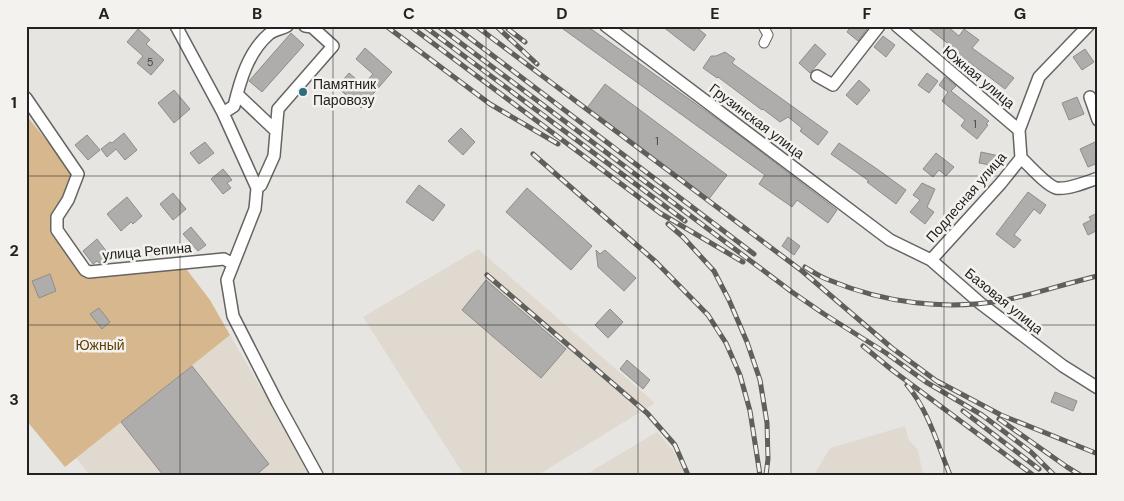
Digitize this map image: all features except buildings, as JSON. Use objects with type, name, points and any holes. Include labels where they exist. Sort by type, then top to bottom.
[{"type":"street","points":[[176,26],[223,112],[257,188],[255,209],[227,280],[233,316],[317,475]]},
{"type":"street","points":[[223,112],[234,106],[240,81],[258,47],[270,33],[287,26]]},
{"type":"street","points":[[257,188],[261,185],[274,156],[278,109],[333,46],[312,27],[305,26]]},
{"type":"street","name":"Грузинская улица","points":[[606,26],[890,240]]},
{"type":"street","points":[[763,26],[768,35],[764,42]]},
{"type":"street","points":[[817,76],[833,85],[879,26]]},
{"type":"street","name":"Южная улица","points":[[897,26],[1019,130]]},
{"type":"street","name":"Подлесная улица","points":[[931,260],[1001,183],[1020,158],[1019,130],[1039,77],[1088,26]]},
{"type":"street","points":[[237,94],[276,131]]},
{"type":"street","points":[[1090,97],[1098,120]]},
{"type":"street","name":"улица Репина","points":[[26,98],[78,174],[68,200],[57,217],[57,230],[84,270],[89,272],[224,259],[233,264]]},
{"type":"street","points":[[1020,158],[1050,185],[1057,188],[1066,188],[1098,178]]},
{"type":"street","name":"Базовая улица","points":[[890,240],[931,260],[988,309],[1064,366],[1098,388]]},
{"type":"shaded area","points":[[478,249],[655,403],[538,475],[464,475],[363,317]]},
{"type":"shaded area","points":[[230,335],[312,475],[90,475],[76,458]]},
{"type":"shaded area","points":[[905,426],[909,440],[918,450],[923,475],[814,475],[830,448]]},
{"type":"shaded area","points":[[657,432],[673,450],[685,475],[585,475]]},
{"type":"green space","name":"Южный","points":[[26,115],[77,178],[57,230],[85,270],[184,266],[210,300],[230,335],[65,467],[26,420]]},
{"type":"railway","points":[[386,26],[490,104],[558,144]]},
{"type":"railway","points":[[410,26],[660,213],[743,262]]},
{"type":"railway","points":[[424,26],[685,221]]},
{"type":"railway","points":[[438,26],[792,292],[886,353],[926,382],[982,415],[1031,452],[1054,475]]},
{"type":"railway","points":[[454,26],[754,254]]},
{"type":"railway","points":[[476,26],[802,271],[892,348],[942,385]]},
{"type":"railway","points":[[496,26],[537,64]]},
{"type":"railway","points":[[508,29],[525,42]]},
{"type":"railway","points":[[533,154],[656,262],[708,315],[726,343],[740,375],[750,411],[760,475]]},
{"type":"railway","points":[[668,224],[683,237],[714,271],[747,342],[760,380],[767,423],[768,459],[766,475]]},
{"type":"railway","points":[[805,267],[826,279],[850,288],[893,299],[938,305],[960,305],[1005,300],[1098,276]]},
{"type":"railway","points":[[487,275],[647,413],[675,445],[688,475]]},
{"type":"railway","points":[[863,346],[892,370],[1033,475]]},
{"type":"railway","points":[[937,381],[1001,415],[1098,454]]},
{"type":"railway","points":[[907,385],[927,417],[950,475]]},
{"type":"railway","points":[[963,411],[1039,469]]},
{"type":"railway","points":[[999,419],[1080,475]]},
{"type":"place","name":"Памятник Паровозу","points":[[303,92]]}]
